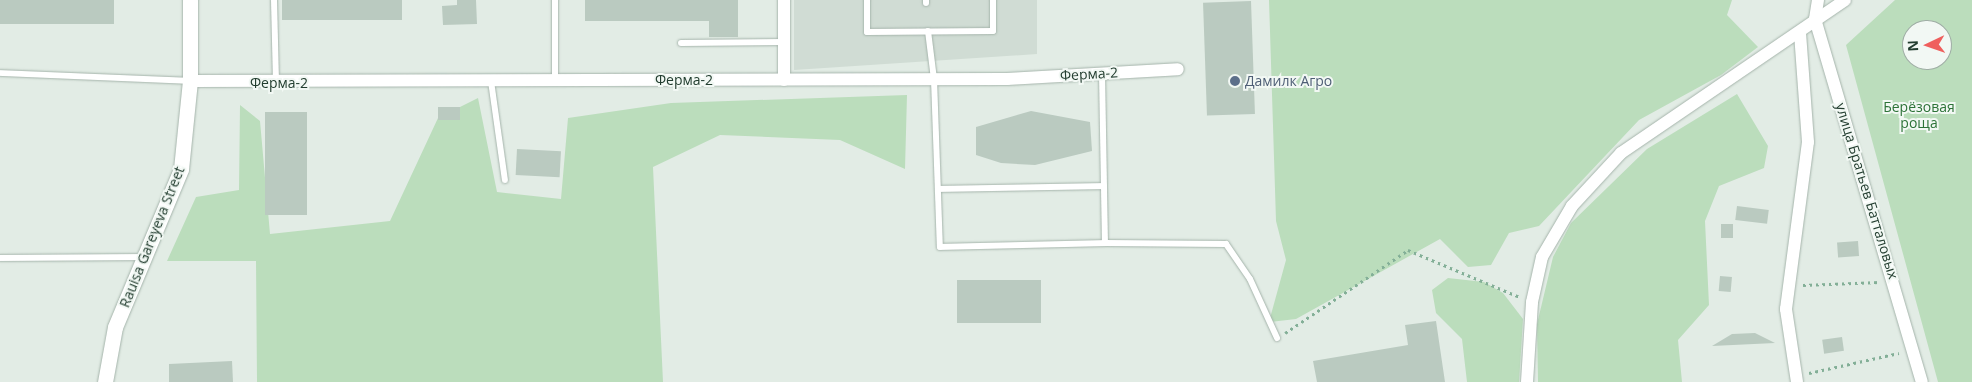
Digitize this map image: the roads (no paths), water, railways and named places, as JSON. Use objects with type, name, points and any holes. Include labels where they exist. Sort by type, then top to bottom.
[{"type":"street","name":"Rauisa Gareyeva Street","points":[[105,382],[115,328],[146,258],[181,169],[190,81],[190,0]]},
{"type":"street","points":[[784,0],[784,80]]},
{"type":"street","name":"улица Братьев Батталовых","points":[[1818,0],[1815,18],[1922,382]]},
{"type":"street","points":[[1527,382],[1532,302],[1542,257],[1572,206],[1621,153],[1800,32],[1815,18],[1845,0]]},
{"type":"street","points":[[1796,379],[1787,286],[1808,142],[1800,32]]},
{"type":"street","name":"Ферма-2","points":[[190,81],[276,83],[934,79],[1178,69]]},
{"type":"lane","points":[[274,0],[276,83]]},
{"type":"lane","points":[[555,0],[555,82]]},
{"type":"lane","points":[[867,0],[867,32],[993,32],[993,0]]},
{"type":"lane","points":[[928,31],[934,79],[940,247],[1105,243],[1226,244],[1250,279],[1277,338]]},
{"type":"lane","points":[[680,43],[784,42]]},
{"type":"lane","points":[[0,73],[190,81]]},
{"type":"lane","points":[[1102,73],[1105,243]]},
{"type":"lane","points":[[492,81],[504,180]]},
{"type":"lane","points":[[938,189],[1104,186]]},
{"type":"lane","points":[[0,258],[146,258]]},
{"type":"place","name":"Дамилк Агро","points":[[1235,81]]},
{"type":"park label","name":"Берёзовая роща","points":[[1919,116]]}]
